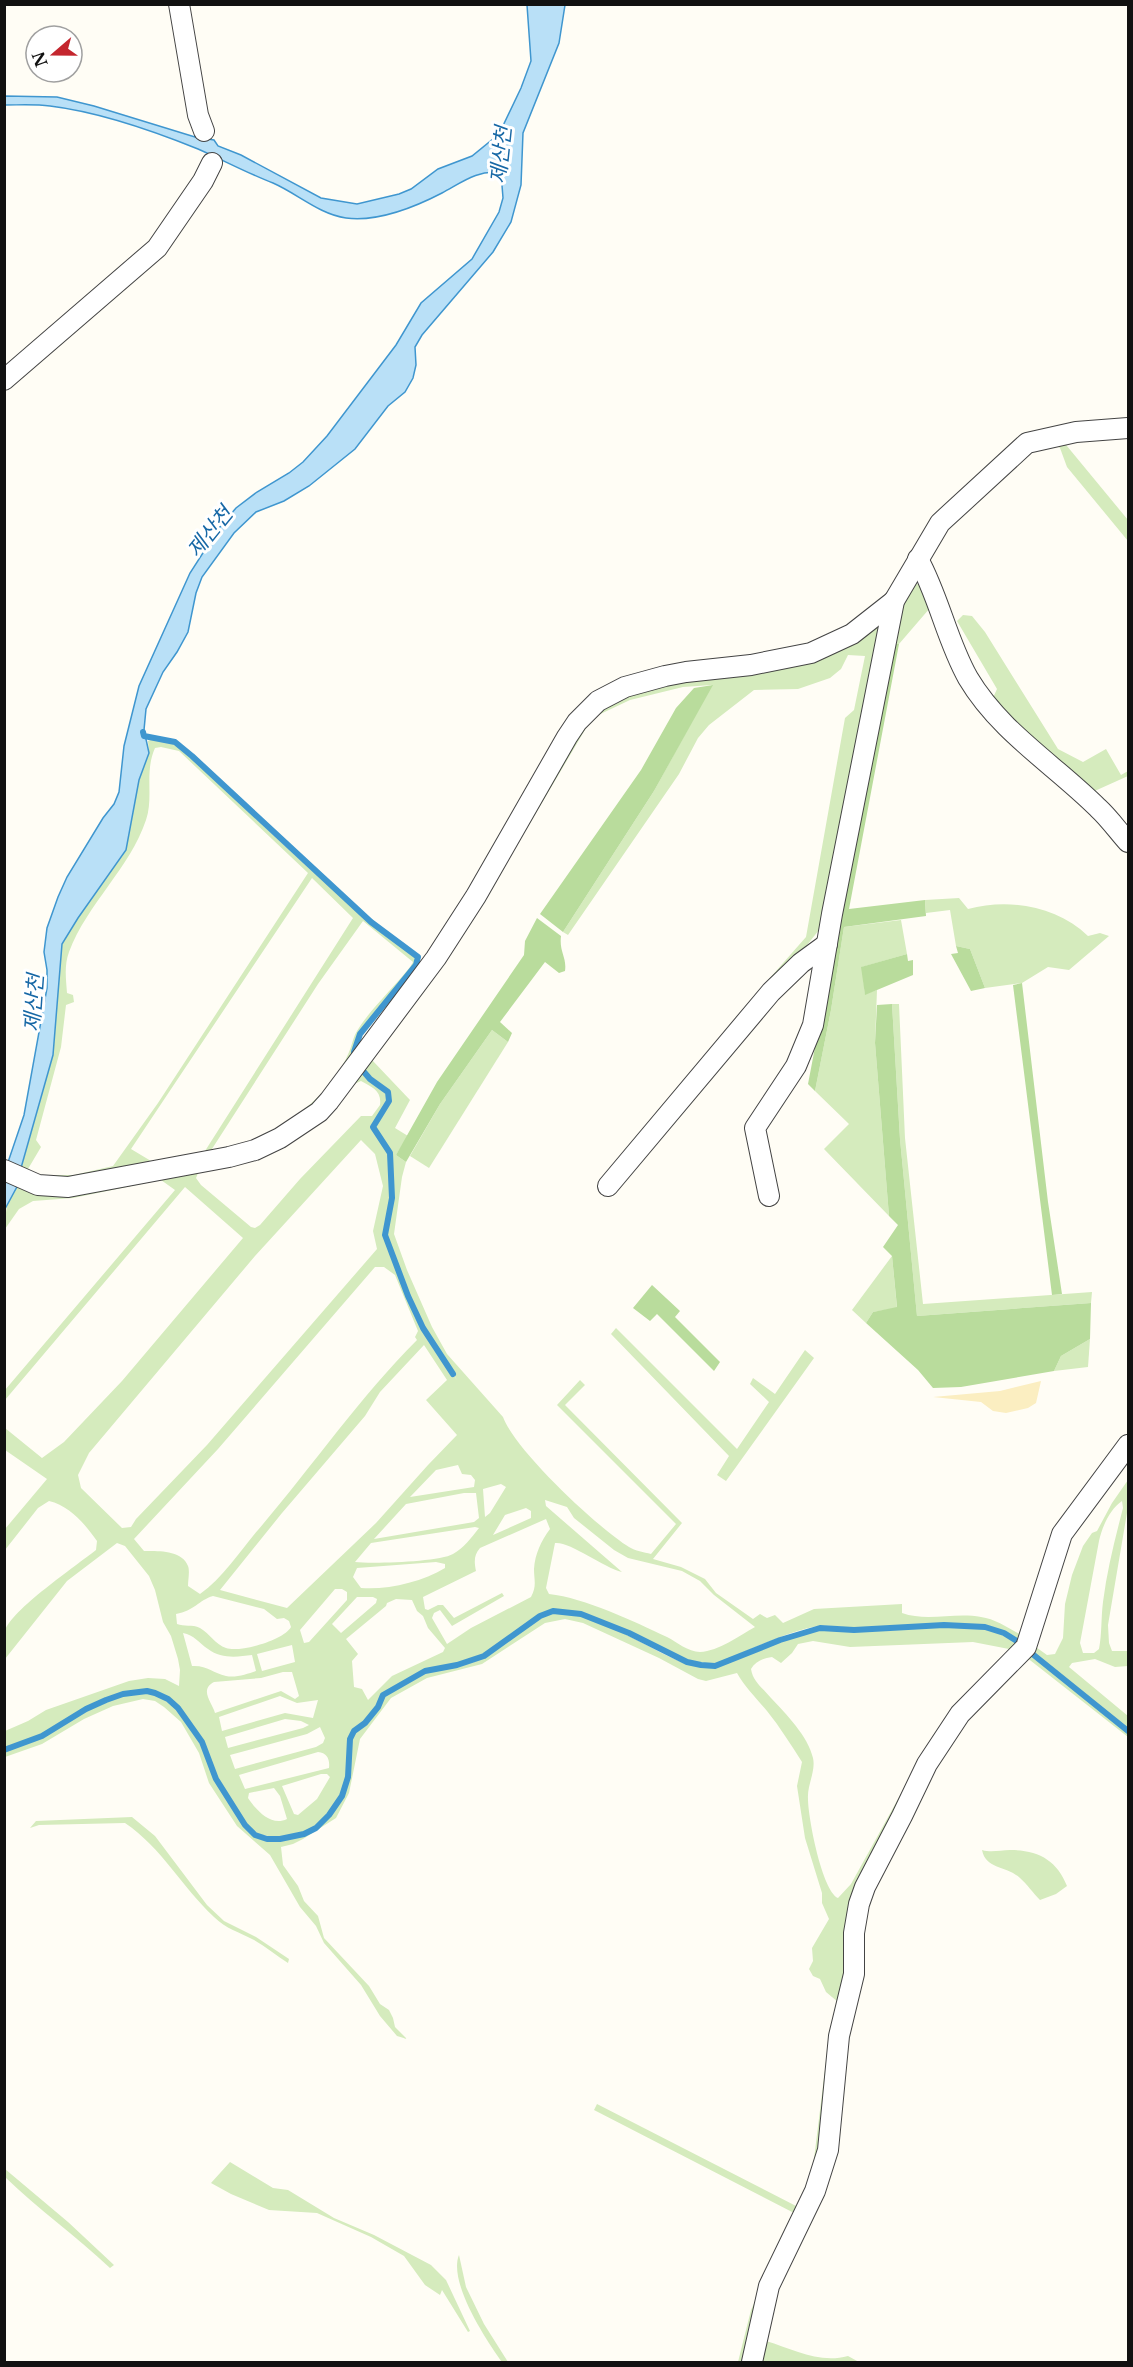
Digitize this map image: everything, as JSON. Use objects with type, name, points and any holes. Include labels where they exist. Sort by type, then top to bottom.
[{"type":"street","points":[[179,4],[198,115],[204,131]]},
{"type":"street","points":[[4,380],[157,248],[197,191],[212,164]]},
{"type":"street","points":[[769,1196],[755,1128],[796,1066],[813,1025],[894,601],[940,523],[1026,443],[1076,432],[1128,428]]},
{"type":"street","points":[[918,559],[929,579],[958,655],[969,678],[982,697],[1007,727],[1098,808],[1128,842]]},
{"type":"street","points":[[4,1170],[38,1185],[68,1187],[230,1157],[255,1150],[295,1128],[319,1112],[330,1101],[436,958],[476,896],[567,737],[587,710],[609,694],[665,676],[751,665],[811,653],[852,634],[894,601]]},
{"type":"street","points":[[608,1186],[771,992],[801,963],[827,944]]},
{"type":"street","points":[[752,2362],[770,2286],[815,2191],[828,2150],[839,2036],[854,1974],[855,1925],[865,1887],[927,1764],[960,1714],[1026,1647],[1062,1534],[1128,1445]]},
{"type":"green space","points":[[1062,440],[1128,520],[1128,541],[1067,467],[1060,448],[1055,443]]},
{"type":"green space","points":[[917,584],[922,585],[953,659],[1128,850],[1128,855],[1092,814],[1025,757],[983,715],[961,684],[930,608],[899,644],[892,644],[903,602],[911,588]]},
{"type":"green space","points":[[963,615],[972,616],[985,632],[1058,749],[1083,762],[1106,749],[1121,775],[1128,771],[1128,776],[1088,794],[991,702],[997,689],[957,621]]},
{"type":"green space","points":[[883,620],[823,925],[772,982],[769,979],[806,937],[845,718],[854,710],[865,656],[848,655],[841,669],[830,678],[798,689],[754,690],[709,725],[698,738],[679,774],[568,935],[563,932],[654,791],[712,685],[683,687],[630,700],[592,718],[494,884],[592,712],[648,686],[761,668],[794,667],[811,663],[829,655]]},
{"type":"green space","points":[[892,644],[899,644],[849,909],[925,900],[926,916],[844,927],[815,1091],[808,1084]]},
{"type":"green space","points":[[713,685],[654,791],[563,932],[540,914],[641,770],[676,708],[694,688]]},
{"type":"green space","points":[[153,739],[174,743],[191,756],[301,861],[417,958],[415,965],[359,1033],[352,1051],[356,1057],[338,1081],[312,1111],[289,1127],[256,1144],[216,1157],[65,1184],[38,1182],[28,1177],[21,1169],[53,1055],[62,944],[126,850],[139,780],[149,753],[148,741]],"holes":[[[155,748],[179,751],[308,873],[158,1103],[113,1166],[74,1175],[57,1175],[41,1180],[28,1169],[41,1147],[36,1140],[61,1047],[66,1005],[74,1002],[73,995],[67,993],[67,957],[86,918],[139,837],[148,811],[152,757]],[[312,878],[353,918],[205,1151],[151,1161],[131,1149]],[[363,921],[413,962],[362,1024],[337,1074],[323,1092],[295,1117],[260,1138],[226,1151],[210,1152],[318,984]]]},
{"type":"green space","points":[[484,891],[490,891],[442,963],[372,1060],[410,1100],[395,1128],[408,1136],[396,1155],[406,1162],[394,1234],[432,1327],[447,1354],[503,1417],[523,1449],[540,1468],[615,1537],[631,1548],[651,1554],[676,1524],[557,1405],[580,1380],[585,1385],[565,1405],[682,1523],[653,1559],[681,1567],[705,1579],[716,1593],[753,1619],[760,1614],[767,1618],[775,1615],[783,1623],[814,1609],[902,1604],[902,1613],[912,1616],[987,1618],[1023,1636],[1056,1533],[1063,1520],[1128,1434],[1098,1479],[1071,1510],[1064,1523],[1023,1645],[966,1702],[934,1747],[860,1892],[852,1933],[849,1973],[835,2032],[820,2166],[812,2189],[768,2281],[747,2362],[738,2362],[751,2310],[796,2214],[594,2110],[597,2104],[798,2207],[813,2167],[830,2029],[838,2002],[826,1992],[820,1979],[813,1976],[809,1969],[813,1961],[812,1948],[829,1919],[822,1903],[822,1893],[805,1838],[797,1786],[802,1762],[776,1723],[737,1673],[706,1681],[698,1679],[659,1658],[583,1623],[565,1619],[545,1623],[482,1664],[427,1678],[391,1698],[360,1739],[349,1793],[336,1818],[303,1839],[281,1847],[283,1865],[298,1886],[304,1901],[318,1916],[324,1938],[369,1986],[380,2004],[389,2010],[395,2027],[407,2039],[397,2036],[380,2016],[361,1985],[324,1943],[316,1926],[300,1907],[270,1855],[237,1826],[209,1783],[199,1753],[181,1722],[164,1707],[155,1701],[143,1699],[113,1706],[84,1719],[42,1744],[5,1757],[5,1751],[43,1737],[86,1710],[123,1696],[147,1692],[155,1694],[167,1700],[177,1709],[201,1743],[214,1780],[244,1826],[254,1836],[267,1840],[295,1838],[317,1829],[330,1816],[343,1796],[350,1777],[351,1739],[355,1732],[367,1724],[379,1708],[384,1696],[426,1673],[474,1662],[485,1657],[525,1627],[550,1614],[565,1613],[600,1622],[673,1659],[701,1667],[715,1667],[820,1629],[854,1631],[944,1627],[984,1628],[1004,1634],[1021,1644],[1009,1634],[991,1628],[969,1625],[856,1628],[819,1626],[781,1637],[715,1664],[688,1661],[629,1632],[581,1613],[553,1610],[539,1615],[483,1654],[425,1670],[382,1694],[377,1706],[364,1722],[353,1730],[348,1739],[347,1777],[341,1795],[328,1814],[315,1827],[280,1838],[256,1834],[246,1824],[217,1779],[203,1741],[180,1707],[169,1697],[147,1689],[122,1693],[105,1699],[85,1708],[42,1734],[5,1748],[5,1731],[46,1710],[129,1681],[148,1678],[165,1679],[179,1686],[180,1670],[171,1636],[163,1622],[149,1576],[125,1546],[117,1543],[67,1581],[5,1659],[4,1634],[10,1622],[31,1601],[96,1550],[97,1541],[70,1511],[49,1501],[38,1508],[5,1550],[5,1529],[47,1479],[5,1450],[5,1428],[42,1458],[64,1442],[122,1381],[243,1238],[185,1187],[5,1400],[5,1390],[175,1190],[161,1180],[73,1198],[33,1201],[19,1209],[5,1229],[9,1199],[19,1183],[50,1190],[69,1190],[173,1173],[251,1154],[278,1142],[306,1125],[333,1101],[454,939]],"holes":[[[363,1070],[390,1091],[391,1101],[375,1127],[392,1153],[393,1198],[387,1235],[409,1295],[436,1348],[457,1380],[434,1350],[422,1328],[406,1296],[384,1235],[390,1198],[389,1153],[372,1127],[388,1100],[387,1093],[363,1073]],[[361,1081],[378,1093],[380,1100],[380,1105],[372,1116],[361,1116],[255,1228],[201,1185],[196,1178],[199,1171],[264,1151],[295,1138],[331,1110],[354,1084]],[[361,1140],[375,1154],[383,1186],[373,1231],[377,1249],[207,1445],[131,1527],[122,1528],[81,1488],[78,1475],[89,1453],[255,1256]],[[375,1267],[384,1267],[395,1275],[418,1331],[415,1337],[417,1340],[355,1409],[224,1572],[200,1594],[188,1586],[189,1568],[185,1561],[175,1554],[144,1551],[134,1539],[218,1449]],[[424,1345],[447,1380],[426,1400],[457,1435],[376,1523],[287,1608],[220,1590],[365,1416],[380,1392]],[[458,1465],[462,1474],[471,1475],[475,1480],[474,1487],[410,1497],[436,1470]],[[501,1484],[506,1487],[490,1513],[485,1517],[483,1489]],[[464,1493],[476,1493],[479,1518],[474,1522],[374,1539],[406,1504]],[[545,1500],[567,1507],[574,1518],[614,1550],[628,1558],[682,1571],[700,1581],[755,1627],[722,1646],[696,1652],[609,1611],[578,1600],[549,1594],[546,1588],[555,1543],[569,1546],[622,1572],[546,1506]],[[526,1508],[531,1511],[531,1518],[493,1535],[505,1515]],[[546,1519],[550,1529],[541,1543],[536,1558],[535,1586],[531,1597],[471,1628],[447,1644],[432,1618],[434,1613],[440,1610],[452,1626],[504,1596],[502,1593],[454,1618],[443,1605],[425,1609],[423,1597],[476,1571],[476,1556],[480,1548]],[[479,1528],[461,1549],[445,1557],[405,1562],[355,1562],[371,1543]],[[436,1562],[445,1564],[445,1568],[415,1581],[361,1588],[353,1577],[357,1568]],[[335,1589],[347,1592],[347,1600],[309,1642],[304,1643],[300,1630]],[[213,1596],[264,1609],[277,1619],[284,1618],[289,1621],[291,1627],[287,1632],[271,1641],[241,1649],[226,1648],[200,1628],[177,1624],[176,1614]],[[357,1597],[377,1599],[376,1603],[341,1633],[332,1624]],[[396,1599],[412,1600],[428,1628],[445,1648],[443,1652],[392,1676],[368,1700],[362,1689],[354,1687],[352,1661],[358,1654],[346,1639],[387,1603]],[[183,1633],[193,1637],[213,1652],[224,1656],[252,1655],[256,1671],[230,1676],[221,1675],[206,1668],[192,1666]],[[813,1641],[850,1647],[973,1642],[1009,1649],[1009,1653],[934,1734],[851,1884],[838,1898],[832,1892],[821,1868],[810,1821],[808,1799],[814,1763],[810,1750],[796,1726],[752,1674],[751,1669],[755,1664],[762,1659],[772,1657],[781,1663],[798,1644]],[[292,1645],[295,1662],[262,1671],[257,1654]],[[292,1672],[299,1696],[295,1699],[281,1691],[215,1713],[207,1689],[214,1682],[261,1678]],[[280,1696],[297,1703],[318,1700],[313,1718],[285,1713],[222,1731],[219,1717]],[[285,1719],[301,1721],[309,1725],[228,1748],[225,1737]],[[320,1727],[325,1738],[323,1743],[316,1747],[235,1769],[230,1755],[307,1734]],[[318,1752],[326,1755],[329,1768],[245,1789],[239,1775]],[[327,1774],[330,1777],[317,1799],[298,1815],[294,1814],[282,1786]],[[274,1788],[280,1796],[287,1819],[275,1821],[260,1812],[248,1798],[249,1793]]]},
{"type":"green space","points":[[959,898],[968,909],[1000,904],[1032,907],[1062,918],[1088,936],[1100,933],[1109,936],[1069,970],[1048,967],[1022,983],[985,988],[970,949],[956,946],[950,910],[926,913],[925,900]]},
{"type":"green space","points":[[537,918],[561,936],[565,971],[559,973],[545,962],[500,1022],[512,1033],[508,1042],[492,1030],[440,1104],[406,1162],[396,1155],[437,1082],[524,955],[525,941]]},
{"type":"green space","points":[[901,920],[907,954],[862,967],[865,994],[877,990],[875,1043],[889,1216],[824,1149],[849,1124],[815,1091],[844,927]]},
{"type":"green space","points":[[956,946],[970,949],[985,988],[971,991],[951,954],[958,953]]},
{"type":"green space","points":[[907,954],[908,961],[913,960],[913,975],[865,995],[861,967]]},
{"type":"green space","points":[[1022,983],[1048,1202],[1062,1294],[1052,1295],[1013,985]]},
{"type":"green space","points":[[892,1004],[899,1004],[905,1138],[923,1304],[1092,1292],[1091,1303],[917,1316],[900,1139]]},
{"type":"green space","points":[[892,1004],[900,1139],[917,1316],[1091,1303],[1090,1339],[1061,1356],[1054,1371],[961,1387],[933,1388],[918,1370],[866,1323],[873,1312],[897,1307],[892,1256],[883,1247],[898,1225],[889,1216],[875,1043],[877,1005]]},
{"type":"green space","points":[[492,1030],[508,1042],[429,1168],[410,1156],[440,1104]]},
{"type":"green space","points":[[892,1256],[897,1308],[873,1312],[866,1323],[852,1310]]},
{"type":"green space","points":[[652,1285],[680,1311],[675,1317],[720,1362],[714,1371],[657,1314],[650,1321],[633,1308]]},
{"type":"green space","points":[[616,1328],[737,1449],[769,1402],[750,1384],[753,1378],[775,1394],[805,1350],[814,1358],[726,1481],[717,1475],[729,1456],[611,1334]]},
{"type":"green space","points":[[1090,1339],[1088,1367],[1054,1371],[1061,1356]]},
{"type":"green space","points":[[1128,1480],[1128,1507],[1108,1625],[1112,1651],[1127,1651],[1128,1647],[1128,1666],[1115,1667],[1095,1659],[1072,1663],[1069,1667],[1128,1716],[1128,1729],[1031,1650],[1029,1652],[1128,1733],[1128,1737],[1026,1657],[1010,1666],[1032,1639],[1041,1609],[1033,1645],[1047,1655],[1055,1654],[1063,1638],[1065,1604],[1072,1575],[1083,1546],[1092,1533],[1097,1531]],"holes":[[[1122,1501],[1123,1508],[1107,1578],[1099,1649],[1094,1653],[1083,1653],[1080,1643],[1100,1536],[1110,1513]]]},
{"type":"green space","points":[[132,1817],[155,1836],[207,1905],[224,1921],[256,1937],[289,1959],[288,1963],[254,1940],[219,1921],[150,1844],[125,1823],[39,1825],[30,1828],[36,1821]]},
{"type":"green space","points":[[982,1850],[1020,1850],[1038,1855],[1058,1869],[1067,1886],[1056,1894],[1040,1900],[1015,1874],[988,1861]]},
{"type":"green space","points":[[230,2162],[273,2188],[288,2190],[334,2218],[374,2235],[431,2265],[446,2280],[470,2331],[468,2332],[442,2290],[440,2295],[425,2285],[404,2256],[371,2237],[317,2213],[269,2210],[211,2183]]},
{"type":"green space","points":[[5,2169],[68,2222],[114,2265],[110,2268],[31,2200],[5,2177]]},
{"type":"green space","points":[[793,2243],[766,2341],[816,2357],[848,2356],[859,2362],[755,2362],[758,2340]]},
{"type":"green space","points":[[459,2255],[466,2287],[484,2324],[508,2362],[502,2362],[470,2310],[459,2280],[457,2266]]},
{"type":"sand","points":[[1041,1381],[1036,1403],[1028,1408],[1006,1413],[993,1411],[981,1402],[933,1397],[1000,1391]]},
{"type":"water","name":"제산천","points":[[527,5],[565,5],[559,43],[523,133],[521,185],[511,222],[493,252],[422,335],[415,347],[416,365],[413,378],[405,392],[388,406],[355,449],[309,486],[284,501],[256,512],[234,533],[202,577],[196,593],[188,632],[163,672],[146,709],[144,730],[149,753],[139,780],[126,850],[62,944],[53,1055],[21,1168],[19,1183],[5,1209],[5,1171],[24,1115],[47,988],[44,952],[47,928],[67,877],[114,804],[119,792],[124,746],[139,686],[190,573],[219,528],[236,508],[303,462],[327,436],[396,345],[421,303],[472,259],[499,212],[503,198],[501,173],[493,172],[477,175],[420,203],[383,216],[358,219],[336,216],[282,187],[162,135],[106,117],[69,109],[39,105],[5,105],[5,96],[57,97],[195,137],[214,140],[218,146],[241,155],[321,198],[357,204],[411,189],[438,169],[472,156],[499,134],[531,61]]},
{"type":"waterway","points":[[143,732],[144,736],[175,742],[371,922],[418,957],[416,965],[360,1034],[354,1052]]},
{"type":"waterway","points":[[364,1072],[388,1092],[389,1101],[373,1127],[390,1153],[392,1198],[385,1235],[423,1328],[453,1374]]},
{"type":"waterway","points":[[4,1750],[42,1736],[86,1709],[106,1700],[123,1694],[147,1691],[155,1693],[168,1699],[178,1708],[202,1742],[216,1779],[245,1825],[255,1835],[267,1839],[280,1839],[304,1834],[316,1828],[329,1815],[342,1796],[348,1777],[350,1739],[354,1731],[365,1723],[378,1707],[383,1695],[425,1671],[457,1665],[484,1656],[540,1616],[553,1611],[581,1614],[629,1633],[687,1662],[715,1666],[780,1640],[820,1628],[854,1630],[944,1625],[985,1627],[1004,1633],[1020,1643]]},
{"type":"waterway","points":[[1030,1652],[1128,1731]]}]
